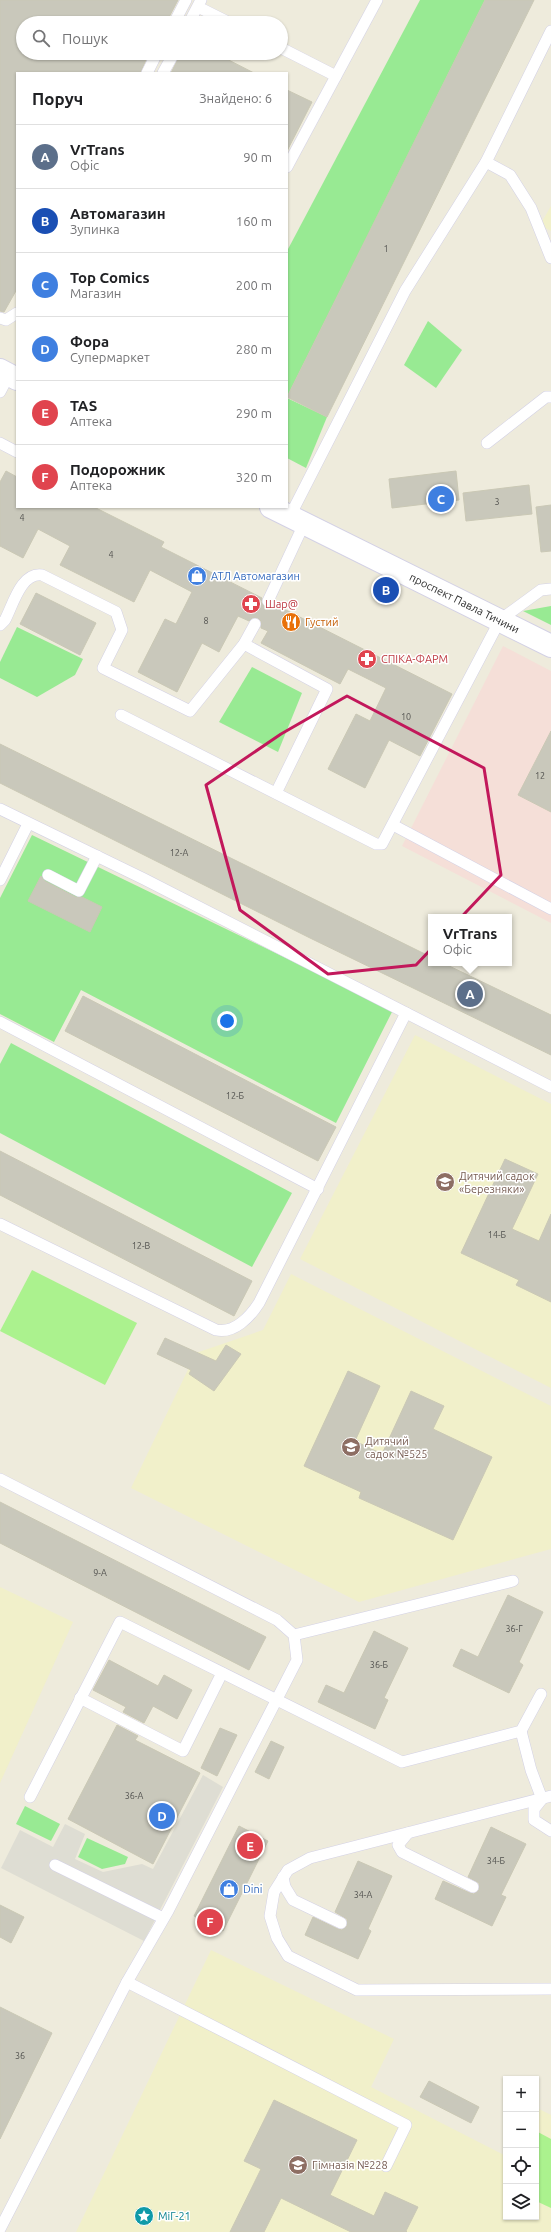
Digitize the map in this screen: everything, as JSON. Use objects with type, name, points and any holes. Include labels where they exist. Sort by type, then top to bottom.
[{"type":"street","name":"проспект Павла Тичини","points":[[289,516],[551,646]]},
{"type":"lane","points":[[178,16],[186,0]]},
{"type":"lane","points":[[288,165],[377,0]]},
{"type":"lane","points":[[192,16],[199,3],[219,16]]},
{"type":"lane","points":[[268,601],[289,516],[405,291],[486,162],[551,31]]},
{"type":"lane","points":[[288,52],[336,76]]},
{"type":"lane","points":[[148,72],[154,60]]},
{"type":"lane","points":[[164,72],[170,60]]},
{"type":"lane","points":[[486,162],[510,175],[531,208],[551,258]]},
{"type":"lane","points":[[0,318],[6,320],[16,314]]},
{"type":"lane","points":[[488,443],[546,398],[551,397]]},
{"type":"lane","points":[[0,443],[16,451]]},
{"type":"lane","points":[[0,625],[5,620],[25,580],[36,574],[42,575],[116,612],[122,630],[103,668],[190,711],[244,644],[255,624]]},
{"type":"lane","points":[[121,715],[376,844],[382,844],[500,620],[541,590],[551,589]]},
{"type":"lane","points":[[244,644],[327,689],[276,793]]},
{"type":"lane","points":[[0,809],[28,824],[97,856],[551,1087]]},
{"type":"lane","points":[[0,880],[28,824]]},
{"type":"lane","points":[[393,825],[551,909]]},
{"type":"lane","points":[[48,876],[79,891],[97,856]]},
{"type":"lane","points":[[1,1227],[216,1330],[228,1331],[247,1318],[255,1309],[318,1189],[406,1012]]},
{"type":"lane","points":[[0,1022],[318,1189]]},
{"type":"lane","points":[[0,1479],[277,1620],[294,1635],[297,1660],[163,1918],[127,1982],[0,2229]]},
{"type":"lane","points":[[294,1635],[512,1582]]},
{"type":"lane","points":[[30,1796],[120,1622],[402,1762],[521,1731]]},
{"type":"lane","points":[[80,1698],[183,1751],[222,1673]]},
{"type":"lane","points":[[542,1694],[521,1731],[530,1770],[546,1798]]},
{"type":"lane","points":[[546,1798],[534,1809],[534,1820],[551,1831]]},
{"type":"lane","points":[[546,1798],[310,1858],[288,1870],[283,1877],[274,1892],[270,1916],[277,1938],[288,1956],[357,1990],[551,1989]]},
{"type":"lane","points":[[408,1833],[398,1845],[402,1852],[472,1887]]},
{"type":"lane","points":[[55,1865],[163,1918]]},
{"type":"lane","points":[[283,1877],[285,1887],[293,1900],[341,1923]]},
{"type":"lane","points":[[127,1982],[406,2125],[386,2166]]},
{"type":"highlighted area","points":[[347,696],[484,768],[501,875],[416,965],[328,974],[240,910],[206,785],[281,734]]},
{"type":"shaded area","points":[[551,206],[551,231],[540,225]]},
{"type":"shaded area","points":[[503,646],[551,671],[551,923],[402,846]]},
{"type":"shaded area","name":"Дитячий садок «Березняки»","points":[[415,1035],[551,1104],[551,1388],[300,1259]]},
{"type":"shaded area","name":"Дитячий садок №525","points":[[291,1274],[551,1406],[551,1549],[359,1602],[131,1488],[196,1353],[263,1330]]},
{"type":"shaded area","points":[[0,1587],[73,1622],[0,1783]]},
{"type":"shaded area","points":[[203,1775],[223,1787],[144,1941],[1,1868],[20,1830],[53,1847],[65,1824],[85,1834],[75,1859],[103,1872],[142,1864],[153,1869]]},
{"type":"shaded area","points":[[211,1950],[394,2039],[371,2087],[503,2154],[503,2220],[539,2220],[539,2109],[551,2115],[551,2232],[76,2232]]},
{"type":"green space","points":[[420,0],[485,0],[288,395],[288,249]]},
{"type":"green space","points":[[428,321],[462,350],[436,388],[404,365]]},
{"type":"green space","points":[[288,398],[327,417],[306,468],[288,459]]},
{"type":"green space","points":[[551,606],[551,625],[523,611]]},
{"type":"green space","points":[[17,627],[83,659],[75,675],[37,697],[0,678],[0,662]]},
{"type":"green space","points":[[252,667],[302,693],[278,752],[219,722]]},
{"type":"green space","points":[[32,835],[393,1010],[336,1123],[81,990],[54,1042],[0,1014],[0,898]]},
{"type":"green space","points":[[11,1043],[292,1193],[252,1267],[0,1133],[0,1064]]},
{"type":"green space","points":[[32,1270],[137,1323],[105,1385],[0,1331]]},
{"type":"green space","points":[[25,1806],[60,1824],[51,1841],[16,1824]]},
{"type":"green space","points":[[87,1838],[128,1857],[125,1864],[102,1869],[78,1857]]},
{"type":"green space","points":[[539,2133],[551,2139],[551,2208],[539,2202]]},
{"type":"building","points":[[0,0],[178,0],[170,16],[16,16],[16,60],[146,60],[140,72],[16,72],[16,291],[4,312],[0,311]]},
{"type":"building","points":[[485,0],[534,0],[327,417],[288,398]]},
{"type":"building","points":[[178,60],[229,60],[252,72],[172,72]]},
{"type":"building","points":[[288,90],[312,102],[288,149]]},
{"type":"building","points":[[6,471],[16,476],[16,508],[96,508],[164,542],[161,547],[262,598],[261,602],[265,607],[269,608],[274,604],[452,694],[420,756],[389,740],[365,788],[328,769],[356,714],[370,721],[386,688],[348,669],[340,684],[261,643],[268,631],[261,628],[261,621],[258,618],[252,618],[249,621],[238,616],[219,652],[202,643],[177,692],[138,672],[165,619],[176,624],[192,592],[150,570],[134,602],[60,565],[70,546],[38,529],[23,558],[0,546],[0,482]]},
{"type":"building","points":[[456,471],[459,500],[392,508],[389,479]]},
{"type":"building","points":[[529,485],[532,514],[466,521],[463,493]]},
{"type":"building","points":[[551,505],[551,551],[541,552],[536,507]]},
{"type":"building","points":[[36,593],[96,623],[80,655],[20,624]]},
{"type":"building","points":[[551,731],[551,812],[518,795]]},
{"type":"building","points":[[0,744],[428,956],[428,966],[449,966],[551,1015],[551,1055],[310,938],[0,783]]},
{"type":"building","points":[[41,876],[45,881],[76,897],[82,897],[102,907],[90,932],[28,901]]},
{"type":"building","points":[[83,996],[336,1127],[318,1161],[65,1031]]},
{"type":"building","points":[[0,1151],[252,1281],[234,1316],[0,1195]]},
{"type":"building","points":[[505,1159],[538,1174],[512,1229],[539,1241],[551,1214],[551,1302],[516,1285],[519,1280],[461,1253]]},
{"type":"building","points":[[165,1338],[216,1361],[226,1345],[241,1354],[214,1391],[189,1374],[191,1370],[157,1354]]},
{"type":"building","points":[[348,1371],[380,1386],[355,1441],[382,1454],[411,1391],[444,1406],[433,1429],[492,1457],[453,1540],[359,1498],[361,1492],[304,1466]]},
{"type":"building","points":[[0,1502],[266,1637],[249,1670],[0,1543]]},
{"type":"building","points":[[508,1595],[543,1612],[519,1662],[523,1665],[509,1693],[453,1666],[461,1649],[478,1657]]},
{"type":"building","points":[[374,1631],[408,1648],[384,1698],[388,1700],[375,1729],[318,1702],[326,1685],[344,1693]]},
{"type":"building","points":[[109,1660],[158,1686],[164,1675],[192,1690],[177,1719],[153,1706],[144,1723],[123,1712],[126,1707],[93,1690]]},
{"type":"building","points":[[117,1725],[138,1736],[135,1740],[200,1773],[153,1864],[68,1819]]},
{"type":"building","points":[[220,1728],[237,1735],[217,1776],[201,1768]]},
{"type":"building","points":[[271,1741],[284,1747],[269,1779],[255,1772]]},
{"type":"building","points":[[239,1826],[268,1841],[223,1931],[194,1916]]},
{"type":"building","points":[[491,1827],[526,1844],[501,1895],[506,1897],[492,1926],[435,1899],[443,1881],[474,1894],[479,1890],[479,1883],[468,1877]]},
{"type":"building","points":[[358,1861],[392,1876],[368,1929],[371,1931],[358,1959],[305,1935],[313,1917],[338,1929],[342,1930],[347,1926],[347,1919],[335,1912]]},
{"type":"building","points":[[0,1905],[24,1917],[11,1943],[0,1937]]},
{"type":"building","points":[[0,2007],[52,2033],[0,2139]]},
{"type":"building","points":[[429,2081],[479,2107],[471,2123],[420,2097]]},
{"type":"building","name":"Гімназія №228","points":[[274,2100],[357,2140],[330,2195],[374,2216],[385,2192],[418,2207],[406,2231],[407,2232],[351,2232],[281,2198],[264,2232],[230,2232],[261,2169],[244,2161]]},
{"type":"place","name":"Top Comics","points":[[441,499]]},
{"type":"place","name":"АТЛ Автомагазин","points":[[197,576]]},
{"type":"place","name":"Автомагазин","points":[[386,590]]},
{"type":"place","name":"Шар@","points":[[251,604]]},
{"type":"place","name":"Густий","points":[[291,622]]},
{"type":"place","name":"СПІКА-ФАРМ","points":[[367,659]]},
{"type":"place","name":"VrTrans","points":[[470,994]]},
{"type":"place","name":"Дитячий садок «Березняки»","points":[[445,1182]]},
{"type":"place","name":"Дитячий садок №525","points":[[351,1447]]},
{"type":"place","name":"Фора","points":[[162,1816]]},
{"type":"place","name":"TAS","points":[[250,1846]]},
{"type":"place","name":"Dini","points":[[229,1889]]},
{"type":"place","name":"Подорожник","points":[[210,1922]]},
{"type":"place","name":"Гімназія №228","points":[[298,2165]]},
{"type":"place","name":"МіГ-21","points":[[144,2216]]}]
